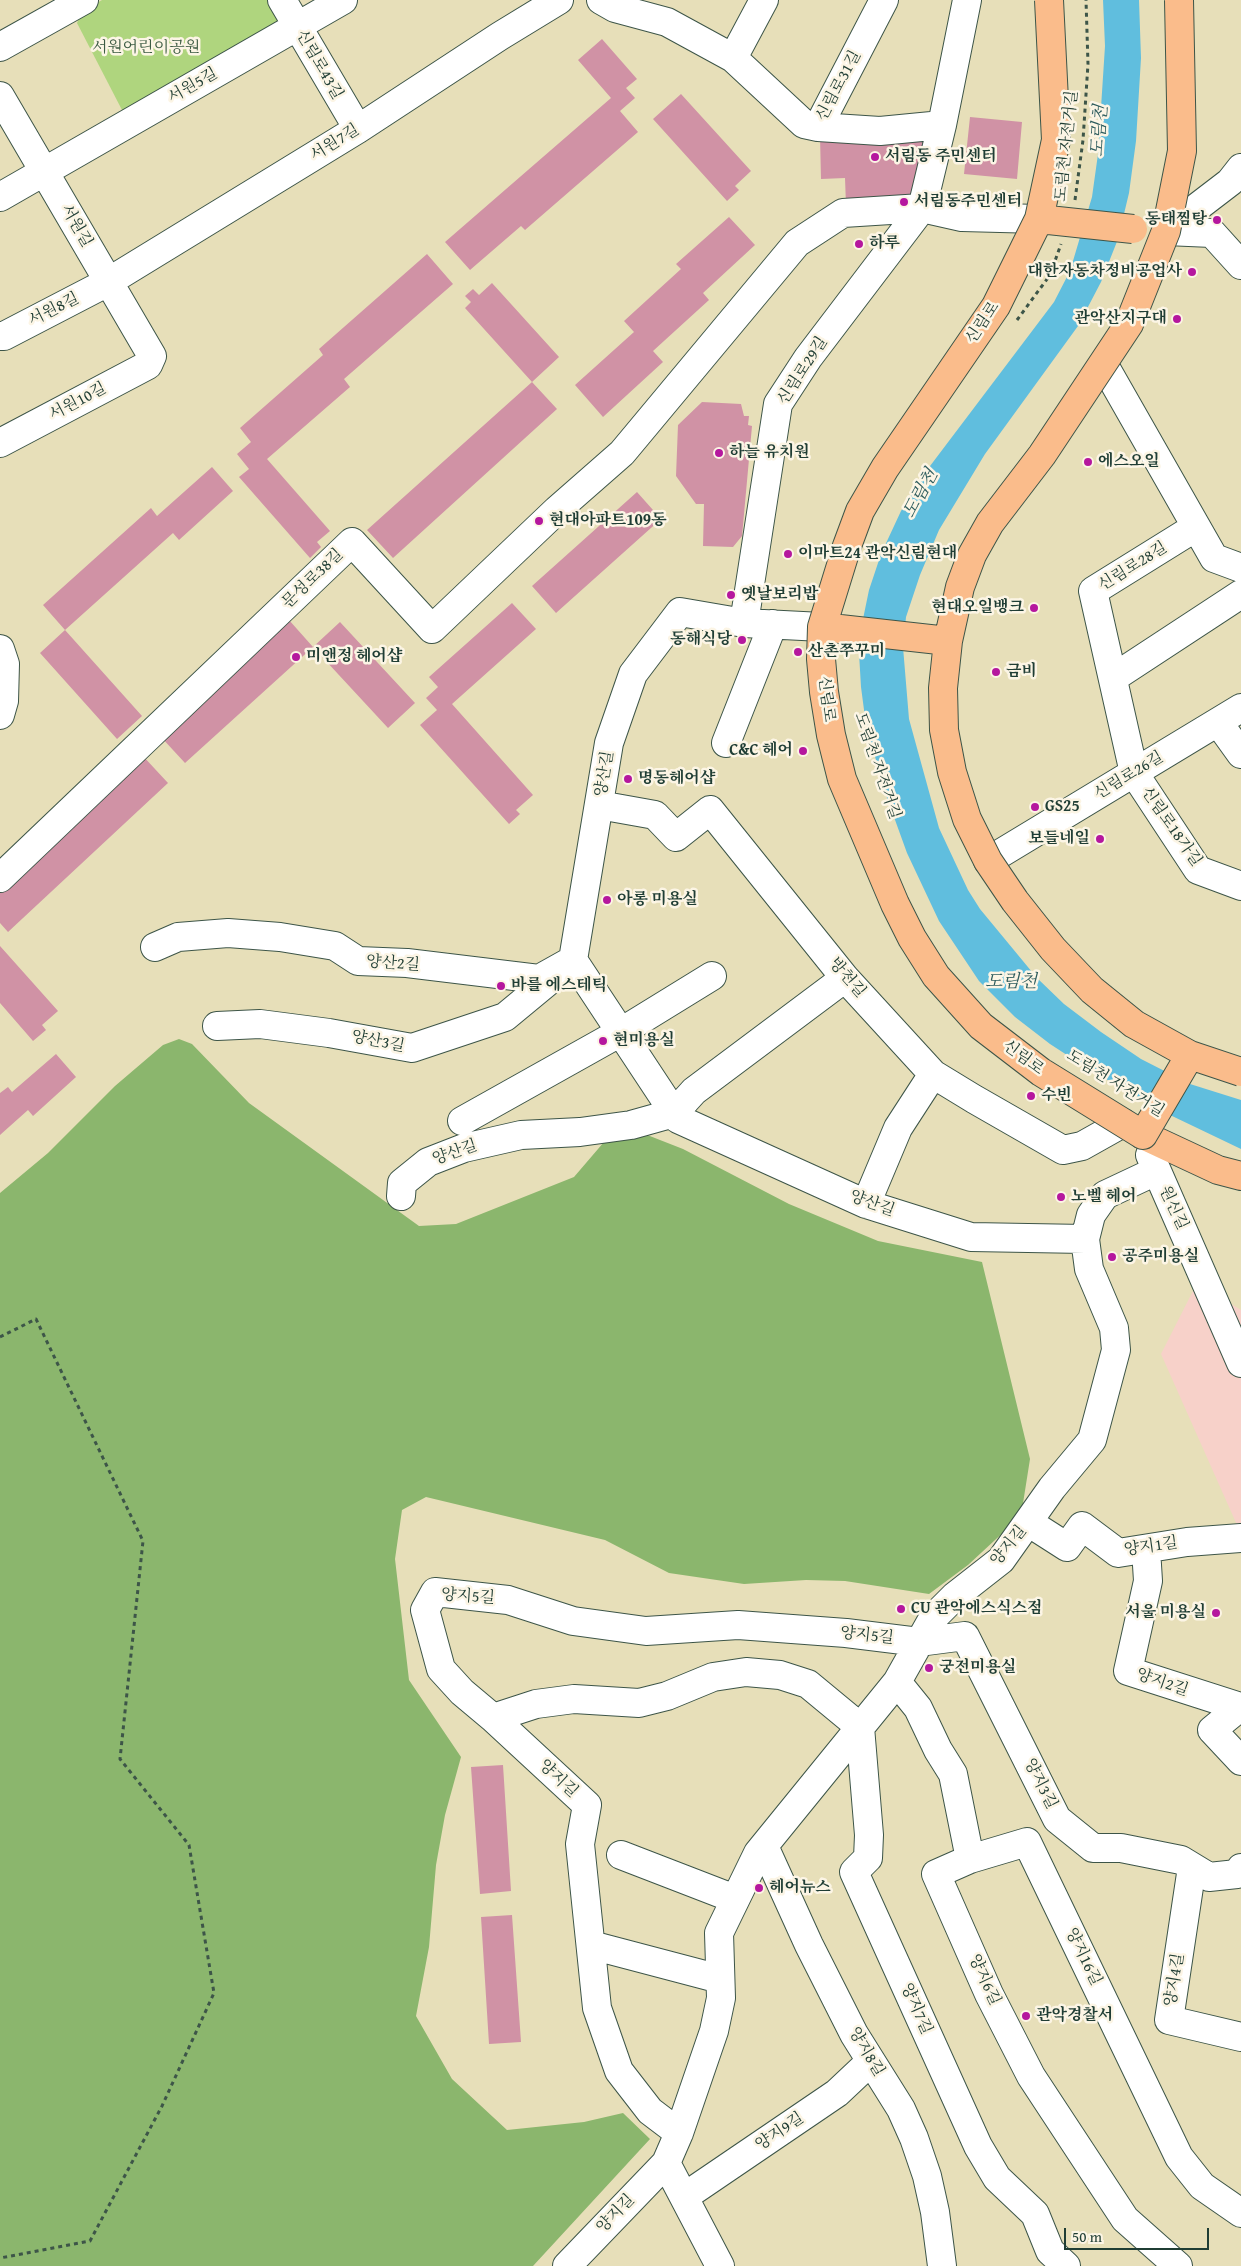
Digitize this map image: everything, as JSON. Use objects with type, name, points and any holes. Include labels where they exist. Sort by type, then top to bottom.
[{"type":"main road","name":"신림로","points":[[1049,0],[1056,140],[1039,219],[996,306],[885,468],[860,511],[822,627],[821,659],[831,735],[842,779],[867,841],[912,938],[936,976],[981,1026],[1040,1072],[1133,1129],[1218,1170],[1241,1176]]},
{"type":"main road","points":[[1178,0],[1182,151],[1166,231],[1129,324],[1104,365],[1042,455],[990,523],[972,555],[960,587],[948,641],[943,688],[944,730],[952,772],[967,819],[988,861],[1015,901],[1053,949],[1092,990],[1134,1024],[1190,1054],[1241,1072]]},
{"type":"main road","points":[[1039,219],[1166,231]]},
{"type":"main road","points":[[822,627],[948,641]]},
{"type":"main road","points":[[1133,1129],[1190,1054]]},
{"type":"street","points":[[0,47],[84,0]]},
{"type":"street","name":"신림로43길","points":[[282,0],[358,130]]},
{"type":"street","name":"서원5길","points":[[0,198],[343,0]]},
{"type":"street","name":"서원7길","points":[[108,282],[358,130],[500,36],[559,0]]},
{"type":"street","name":"신림로31길","points":[[601,0],[615,8],[667,22],[733,58],[804,124],[818,127],[884,0]]},
{"type":"street","points":[[733,58],[764,0]]},
{"type":"street","name":"신림로29길","points":[[744,623],[778,404],[808,358],[922,208],[942,125],[967,0]]},
{"type":"street","name":"서원길","points":[[0,96],[152,356]]},
{"type":"street","points":[[818,127],[880,131],[942,125]]},
{"type":"street","points":[[1166,231],[1237,177]]},
{"type":"street","points":[[922,208],[962,217],[1039,219]]},
{"type":"street","name":"문성로38길","points":[[0,878],[352,542],[432,629],[557,510],[622,453],[797,243],[843,213],[922,208]]},
{"type":"street","points":[[1166,231],[1212,233],[1241,265]]},
{"type":"street","name":"서원8길","points":[[0,336],[4,336],[108,282]]},
{"type":"street","name":"서원10길","points":[[0,443],[148,365],[152,356]]},
{"type":"street","points":[[1104,365],[1214,558],[1241,568]]},
{"type":"street","name":"신림로28길","points":[[1134,773],[1094,591],[1196,527]]},
{"type":"street","points":[[1113,678],[1241,594]]},
{"type":"street","name":"양산길","points":[[822,627],[744,623],[680,612],[633,674],[610,743],[573,960],[678,1118],[866,1204],[971,1237],[1085,1239]]},
{"type":"street","points":[[726,743],[773,624]]},
{"type":"street","points":[[0,648],[5,664],[4,702],[0,715]]},
{"type":"street","name":"신림로26길","points":[[988,861],[1230,715],[1241,754]]},
{"type":"street","name":"신림로18가길","points":[[1134,773],[1198,870],[1241,886]]},
{"type":"street","name":"방천길","points":[[600,805],[655,815],[676,837],[710,810],[846,978],[933,1074],[1063,1150],[1082,1146],[1133,1129]]},
{"type":"street","name":"양산2길","points":[[155,947],[178,937],[228,934],[272,937],[335,946],[358,961],[407,963],[539,979],[573,960]]},
{"type":"street","name":"양산3길","points":[[218,1026],[260,1024],[412,1048],[505,1017],[573,960]]},
{"type":"street","name":"양산길","points":[[462,1121],[621,1032],[712,976]]},
{"type":"street","points":[[674,1113],[694,1091],[846,978]]},
{"type":"street","points":[[866,1204],[898,1128],[933,1074]]},
{"type":"street","name":"양산길","points":[[400,1196],[402,1183],[428,1162],[464,1148],[521,1135],[580,1132],[631,1125],[674,1113]]},
{"type":"street","name":"원신길","points":[[1133,1129],[1156,1171],[1233,1327],[1241,1363]]},
{"type":"street","name":"양지길","points":[[567,2266],[666,2163],[679,2133],[714,2031],[721,1998],[718,1933],[764,1846],[897,1682],[933,1618],[955,1596],[1001,1560],[1052,1488],[1092,1440],[1116,1350],[1114,1328],[1089,1268],[1085,1239],[1091,1215],[1104,1194],[1156,1171]]},
{"type":"street","name":"양지1길","points":[[1028,1522],[1067,1547],[1082,1526],[1118,1553],[1187,1542],[1241,1538]]},
{"type":"street","name":"양지2길","points":[[1146,1548],[1148,1581],[1128,1671],[1240,1707],[1212,1730],[1241,1761]]},
{"type":"street","name":"양지5길","points":[[493,1718],[462,1692],[441,1669],[425,1610],[435,1592],[508,1600],[573,1621],[646,1631],[738,1625],[846,1633],[920,1642]]},
{"type":"street","name":"양지3길","points":[[920,1642],[965,1636],[1058,1819],[1093,1848],[1122,1848],[1182,1860],[1209,1877],[1237,1874],[1241,1868]]},
{"type":"street","points":[[493,1718],[536,1704],[574,1699],[639,1703],[667,1696],[713,1677],[746,1672],[780,1675],[808,1684],[860,1727]]},
{"type":"street","points":[[897,1682],[918,1708],[938,1750],[953,1774],[970,1858]]},
{"type":"street","name":"양지길","points":[[493,1718],[587,1805],[580,1844],[597,2008],[619,2071],[650,2111],[679,2133]]},
{"type":"street","name":"양지7길","points":[[860,1727],[869,1836],[868,1858],[854,1872],[978,2146],[997,2178],[1035,2214],[1050,2252],[1066,2266]]},
{"type":"street","name":"양지16길","points":[[970,1858],[1027,1842],[1178,2157],[1202,2186],[1241,2213]]},
{"type":"street","name":"양지8길","points":[[764,1846],[809,1945],[854,2034],[900,2109],[927,2176],[937,2221],[942,2266]]},
{"type":"street","points":[[621,1855],[735,1899]]},
{"type":"street","name":"양지6길","points":[[970,1858],[936,1874],[989,1994],[1023,2060],[1125,2219],[1178,2266]]},
{"type":"street","name":"양지4길","points":[[1192,1867],[1169,2020],[1241,2037]]},
{"type":"street","points":[[590,1945],[720,1979]]},
{"type":"street","name":"양지9길","points":[[684,2197],[837,2093],[871,2061]]},
{"type":"street","points":[[666,2163],[720,2266]]},
{"type":"path","name":"도림천 자전거길","points":[[1074,209],[1083,140],[1088,64],[1086,0]]},
{"type":"path","points":[[1016,322],[1050,275],[1062,242]]},
{"type":"path","points":[[0,1337],[36,1319],[143,1541],[120,1759],[189,1845],[214,1993],[162,2106],[90,2241],[0,2258]]},
{"type":"shaded area","points":[[1197,1283],[1241,1310],[1241,1534],[1161,1354]]},
{"type":"green space","name":"서원어린이공원","points":[[102,0],[272,0],[284,19],[131,112],[122,110],[77,23],[82,12]]},
{"type":"green space","points":[[179,1039],[192,1044],[249,1103],[419,1226],[456,1224],[574,1177],[604,1142],[637,1131],[683,1149],[789,1204],[878,1241],[982,1262],[1030,1459],[1021,1516],[968,1565],[929,1594],[845,1581],[806,1580],[744,1584],[669,1573],[605,1540],[426,1497],[402,1510],[395,1559],[409,1680],[461,1757],[445,1815],[436,1865],[429,1947],[416,2016],[452,2079],[507,2130],[584,2122],[623,2113],[650,2139],[533,2266],[0,2266],[0,1193],[48,1153],[115,1086],[163,1045]]},
{"type":"water","name":"도림천","points":[[1103,0],[1139,0],[1141,58],[1136,141],[1129,193],[1118,239],[1101,282],[1078,326],[985,454],[939,530],[920,575],[906,617],[903,647],[909,719],[939,828],[968,890],[980,909],[1037,978],[1064,1004],[1101,1032],[1141,1059],[1190,1084],[1241,1100],[1241,1149],[1170,1115],[1090,1070],[1050,1044],[1015,1017],[979,981],[939,921],[907,853],[886,795],[866,725],[861,687],[859,653],[869,590],[881,554],[901,511],[924,474],[1054,302],[1070,271],[1092,197],[1098,154],[1105,46]]},
{"type":"building","points":[[602,39],[637,79],[626,88],[635,98],[620,111],[638,132],[525,230],[521,226],[470,270],[445,242],[611,98],[578,60]]},
{"type":"building","points":[[681,94],[751,171],[735,186],[739,190],[727,201],[653,119]]},
{"type":"building","points":[[970,117],[1022,122],[1017,179],[964,174]]},
{"type":"building","name":"서림동 주민센터","points":[[935,132],[918,204],[846,205],[845,178],[821,179],[820,136]]},
{"type":"building","points":[[729,217],[755,245],[703,293],[709,300],[653,351],[663,362],[603,417],[575,385],[634,332],[624,321],[681,269],[676,264]]},
{"type":"building","points":[[427,254],[453,284],[344,379],[350,387],[267,459],[330,531],[317,542],[321,547],[310,558],[239,477],[249,469],[237,454],[251,442],[240,428],[323,355],[319,349]]},
{"type":"building","points":[[492,283],[559,357],[532,382],[465,308],[471,302],[465,296],[473,289],[479,295]]},
{"type":"building","points":[[532,382],[557,409],[393,558],[367,530]]},
{"type":"building","points":[[702,402],[741,404],[744,416],[749,416],[748,425],[752,426],[742,536],[733,547],[703,546],[704,504],[696,504],[676,476],[678,425]]},
{"type":"building","points":[[212,467],[233,491],[179,540],[173,533],[65,630],[43,605],[151,508],[157,516]]},
{"type":"building","points":[[637,492],[661,519],[556,613],[532,586]]},
{"type":"building","points":[[512,603],[536,629],[452,704],[533,795],[516,810],[520,814],[509,824],[420,725],[437,710],[426,698],[438,687],[429,677]]},
{"type":"building","points":[[289,620],[313,647],[185,763],[161,737]]},
{"type":"building","points":[[340,622],[415,703],[388,728],[313,647]]},
{"type":"building","points":[[65,630],[142,716],[117,739],[40,653]]},
{"type":"building","points":[[142,755],[168,783],[8,932],[0,923],[0,888]]},
{"type":"building","points":[[0,946],[58,1011],[42,1025],[46,1030],[33,1041],[0,1003]]},
{"type":"building","points":[[56,1054],[76,1077],[33,1116],[28,1110],[0,1135],[0,1093],[8,1087],[12,1092]]},
{"type":"building","points":[[503,1765],[511,1891],[480,1894],[471,1767]]},
{"type":"building","points":[[512,1915],[521,2042],[489,2044],[481,1917]]},
{"type":"place","name":"서림동 주민센터","points":[[875,157]]},
{"type":"place","name":"서림동주민센터","points":[[904,202]]},
{"type":"place","name":"동태찜탕","points":[[1217,220]]},
{"type":"place","name":"하루","points":[[859,244]]},
{"type":"place","name":"대한자동차정비공업사","points":[[1192,272]]},
{"type":"place","name":"관악산지구대","points":[[1177,319]]},
{"type":"place","name":"하늘 유치원","points":[[719,453]]},
{"type":"place","name":"에스오일","points":[[1088,462]]},
{"type":"place","name":"현대아파트109동","points":[[539,521]]},
{"type":"place","name":"이마트24 관악신림현대","points":[[788,554]]},
{"type":"place","name":"옛날보리밥","points":[[731,595]]},
{"type":"place","name":"현대오일뱅크","points":[[1034,608]]},
{"type":"place","name":"동해식당","points":[[742,640]]},
{"type":"place","name":"산촌쭈꾸미","points":[[798,652]]},
{"type":"place","name":"미앤정 헤어샵","points":[[296,657]]},
{"type":"place","name":"금비","points":[[996,672]]},
{"type":"place","name":"C&C 헤어","points":[[803,751]]},
{"type":"place","name":"명동헤어샵","points":[[628,779]]},
{"type":"place","name":"GS25","points":[[1035,807]]},
{"type":"place","name":"보들네일","points":[[1100,839]]},
{"type":"place","name":"아롱 미용실","points":[[607,900]]},
{"type":"place","name":"바를 에스테틱","points":[[501,986]]},
{"type":"place","name":"현미용실","points":[[603,1041]]},
{"type":"place","name":"수빈","points":[[1031,1096]]},
{"type":"place","name":"노벨 헤어","points":[[1061,1197]]},
{"type":"place","name":"공주미용실","points":[[1112,1257]]},
{"type":"place","name":"CU 관악에스식스점","points":[[901,1609]]},
{"type":"place","name":"서울 미용실","points":[[1216,1613]]},
{"type":"place","name":"궁전미용실","points":[[929,1668]]},
{"type":"place","name":"헤어뉴스","points":[[759,1888]]},
{"type":"place","name":"관악경찰서","points":[[1026,2016]]}]
